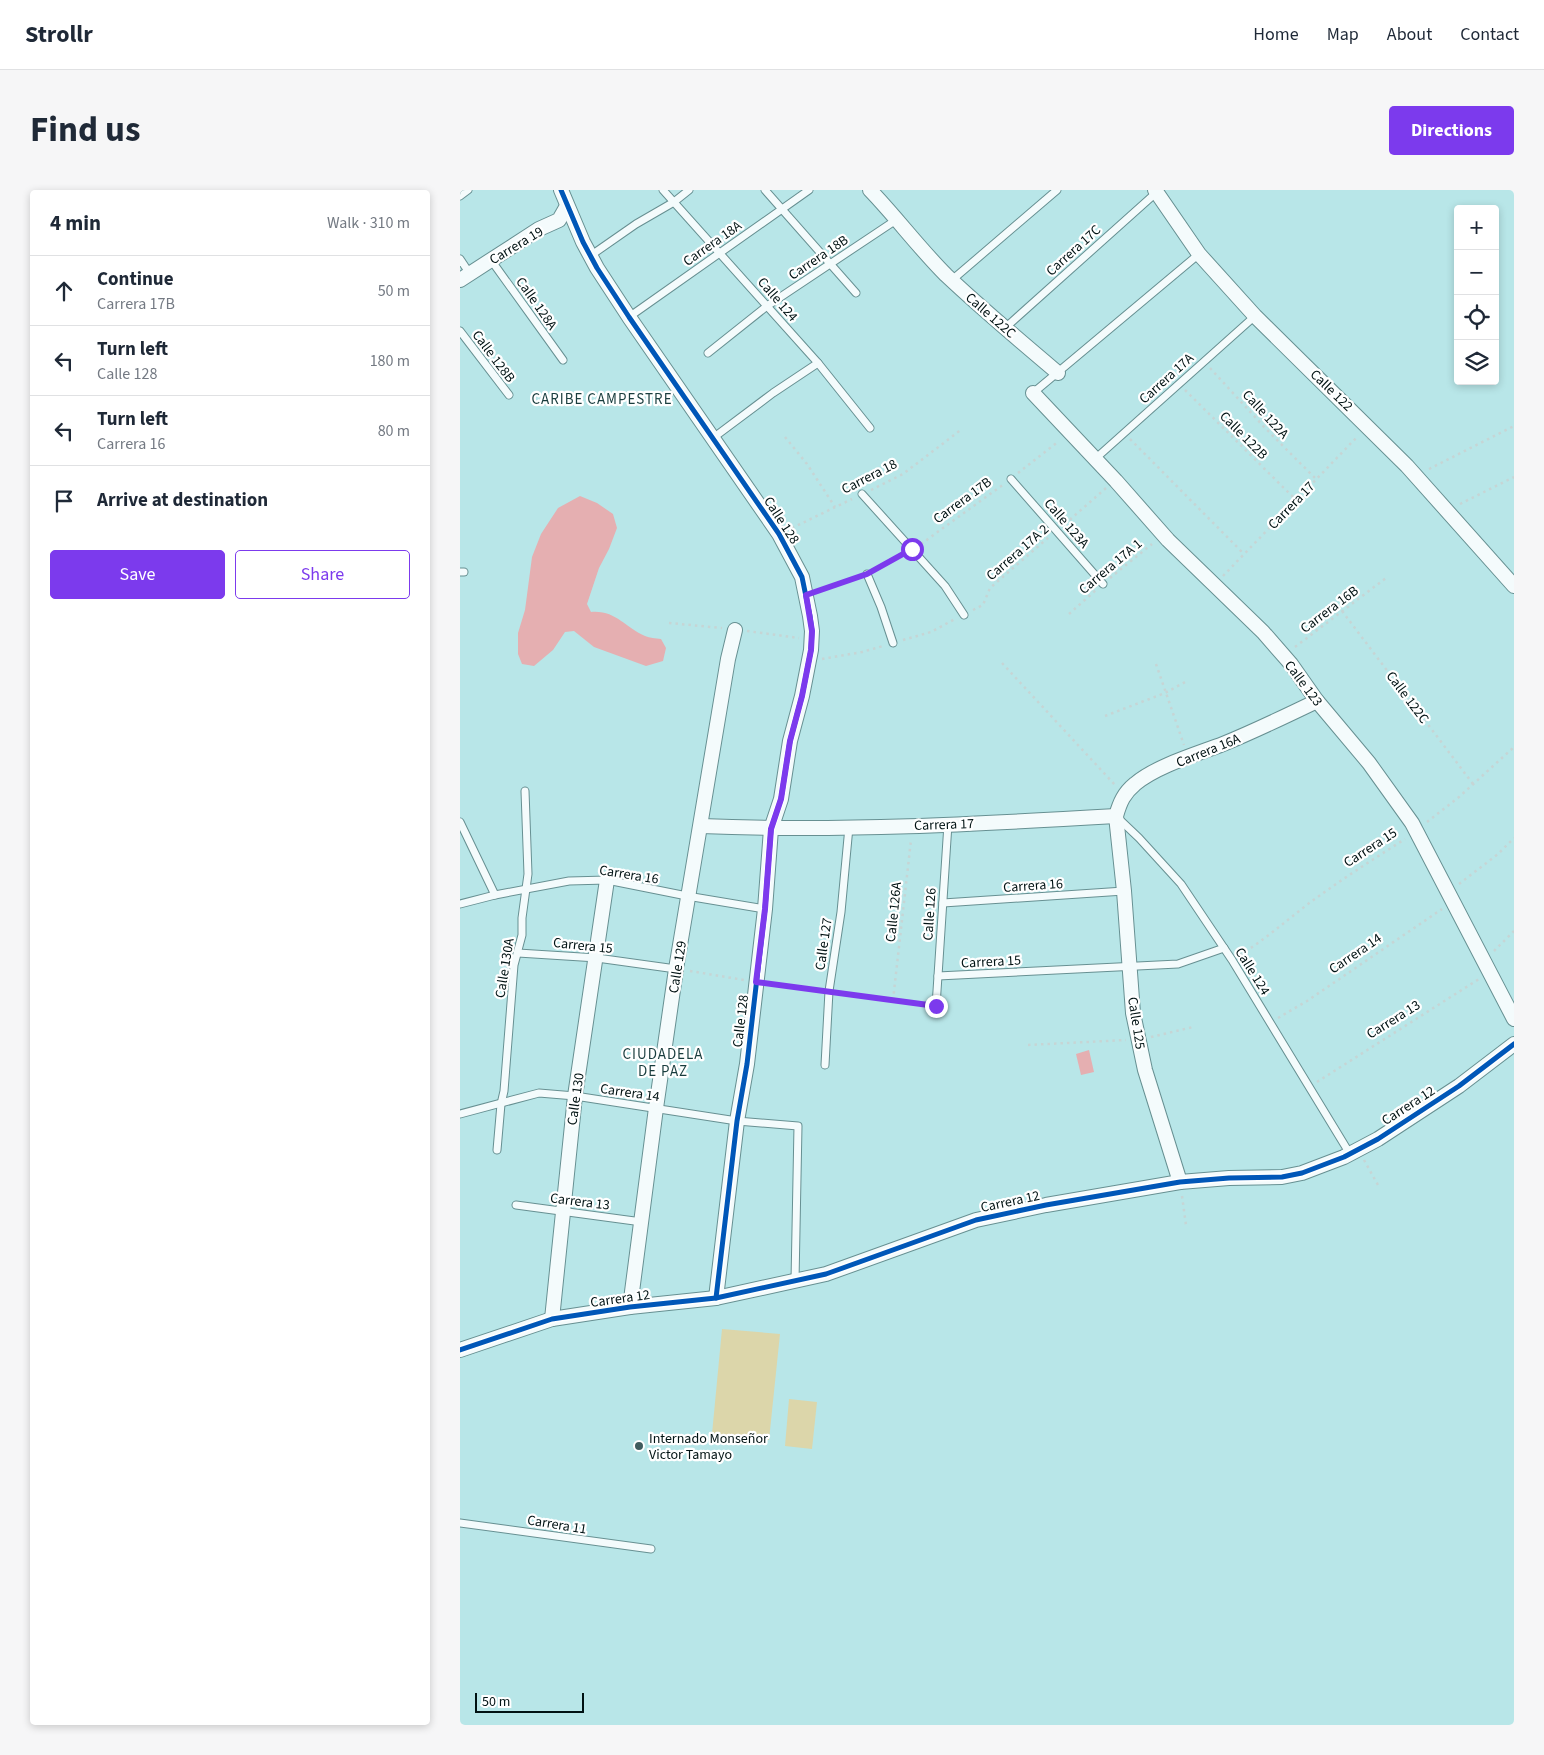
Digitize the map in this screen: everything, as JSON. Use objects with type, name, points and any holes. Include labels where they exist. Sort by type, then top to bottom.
[{"type":"street","name":"Calle 128","points":[[560,190],[590,256],[629,317],[779,534],[798,568],[806,595],[812,631],[811,650],[802,696],[790,741],[781,799],[771,829],[765,909],[747,1064],[737,1121],[716,1298]]},
{"type":"street","points":[[870,190],[896,220]]},
{"type":"street","name":"Calle 122","points":[[1156,191],[1199,254],[1255,316],[1416,476],[1514,586]]},
{"type":"street","name":"Carrera 19","points":[[465,277],[539,229],[559,220],[567,206]]},
{"type":"street","name":"Calle 122C","points":[[896,220],[952,280],[1058,373]]},
{"type":"street","name":"Calle 123","points":[[1032,393],[1116,480],[1164,535],[1263,632],[1369,763],[1412,824],[1514,1019]]},
{"type":"street","name":"Calle 129","points":[[630,1307],[676,969],[725,677],[735,630]]},
{"type":"street","name":"Carrera 16A","points":[[1116,816],[1124,794],[1136,782],[1146,776],[1249,734],[1317,701]]},
{"type":"street","name":"Carrera 17","points":[[701,826],[771,829],[912,826],[1116,816]]},
{"type":"street","name":"Calle 125","points":[[1116,816],[1134,1013],[1145,1070],[1180,1182]]},
{"type":"street","name":"Calle 130","points":[[552,1319],[575,1096],[607,880]]},
{"type":"street","name":"Carrera 12","points":[[460,1350],[552,1319],[630,1307],[716,1298],[826,1274],[976,1220],[1046,1205],[1180,1182],[1229,1178],[1282,1177],[1302,1173],[1355,1152],[1459,1086],[1514,1044]]},
{"type":"lane","points":[[460,196],[468,190]]},
{"type":"lane","name":"Calle 124","points":[[663,190],[818,364],[870,428]]},
{"type":"lane","points":[[590,256],[636,224],[674,202],[689,190]]},
{"type":"lane","points":[[765,190],[856,293]]},
{"type":"lane","name":"Carrera 18A","points":[[629,317],[809,190]]},
{"type":"lane","points":[[952,280],[1058,190]]},
{"type":"lane","name":"Carrera 17C","points":[[1005,328],[1156,191]]},
{"type":"lane","name":"Carrera 18B","points":[[708,353],[767,306],[896,220]]},
{"type":"lane","points":[[1032,393],[1199,254]]},
{"type":"lane","points":[[460,259],[465,277]]},
{"type":"lane","name":"Calle 128A","points":[[491,260],[563,360]]},
{"type":"lane","name":"Carrera 17A","points":[[1095,459],[1255,316]]},
{"type":"lane","name":"Calle 128B","points":[[460,331],[509,395]]},
{"type":"lane","points":[[713,438],[773,393],[818,364]]},
{"type":"lane","name":"Calle 123A","points":[[1011,479],[1103,584]]},
{"type":"lane","points":[[862,494],[945,586],[964,615]]},
{"type":"lane","points":[[867,574],[893,643]]},
{"type":"lane","name":"Calle 130A","points":[[497,1150],[504,1091],[514,965],[522,935],[522,918],[528,874],[525,790]]},
{"type":"lane","name":"Calle 124","points":[[1116,816],[1181,884],[1232,960],[1309,1086],[1355,1152]]},
{"type":"lane","points":[[460,822],[495,894]]},
{"type":"lane","name":"Calle 126","points":[[936,1006],[948,824]]},
{"type":"lane","name":"Calle 127","points":[[825,1065],[829,991],[841,912],[849,827]]},
{"type":"lane","name":"Carrera 16","points":[[460,904],[526,888],[569,881],[607,880],[765,909]]},
{"type":"lane","name":"Carrera 16","points":[[943,903],[1124,891]]},
{"type":"lane","name":"Carrera 15","points":[[938,976],[1178,964],[1224,948]]},
{"type":"lane","name":"Carrera 15","points":[[518,953],[596,958],[676,969]]},
{"type":"lane","name":"Carrera 14","points":[[460,1114],[539,1093],[575,1096],[737,1121],[798,1126],[796,1281]]},
{"type":"lane","name":"Carrera 13","points":[[516,1205],[642,1222]]},
{"type":"lane","name":"Carrera 11","points":[[460,1523],[650,1549]]},
{"type":"path","points":[[1416,476],[1514,426]]},
{"type":"path","points":[[1124,433],[1244,554]]},
{"type":"path","points":[[785,437],[807,464],[835,507]]},
{"type":"path","points":[[1448,510],[1514,477]]},
{"type":"path","points":[[1002,663],[1124,794]]},
{"type":"path","points":[[1156,664],[1188,758]]},
{"type":"path","points":[[1105,716],[1165,693],[1186,681]]},
{"type":"path","points":[[676,969],[756,982],[936,1006]]},
{"type":"path","points":[[1028,1045],[1139,1040],[1193,1027]]},
{"type":"path","points":[[1355,1152],[1378,1185]]},
{"type":"path","points":[[1180,1182],[1186,1224]]},
{"type":"shaded area","points":[[580,496],[597,503],[613,514],[617,528],[599,568],[587,604],[591,612],[600,612],[614,616],[645,636],[661,639],[666,648],[663,661],[646,666],[594,647],[574,631],[565,632],[553,650],[534,666],[522,664],[518,654],[518,633],[525,610],[532,557],[541,534],[558,508]]},
{"type":"shaded area","points":[[1089,1050],[1094,1072],[1081,1075],[1076,1054]]},
{"type":"shaded area","points":[[722,1329],[780,1334],[769,1440],[712,1434]]},
{"type":"shaded area","points":[[789,1399],[817,1402],[812,1449],[785,1446]]},
{"type":"cycle path","points":[[561,190],[583,242],[597,268],[779,534],[802,577],[810,616],[812,631],[811,650],[802,696],[790,741],[781,799],[771,829],[765,909],[747,1064],[737,1121],[716,1298]]},
{"type":"cycle path","points":[[460,1350],[552,1319],[630,1307],[716,1298],[826,1274],[976,1220],[1046,1205],[1180,1182],[1229,1178],[1282,1177],[1302,1173],[1344,1157],[1378,1139],[1459,1086],[1514,1044]]},
{"type":"place","name":"Internado Monseñor Victor Tamayo","points":[[639,1446]]},
{"type":"district","name":"CARIBE CAMPESTRE","points":[[602,399]]},
{"type":"district","name":"CIUDADELA DE PAZ","points":[[663,1062]]},
{"type":"route","points":[[912,549],[867,574],[806,595],[812,631],[811,650],[802,696],[790,741],[781,799],[771,829],[765,909],[756,982],[936,1006]]}]
